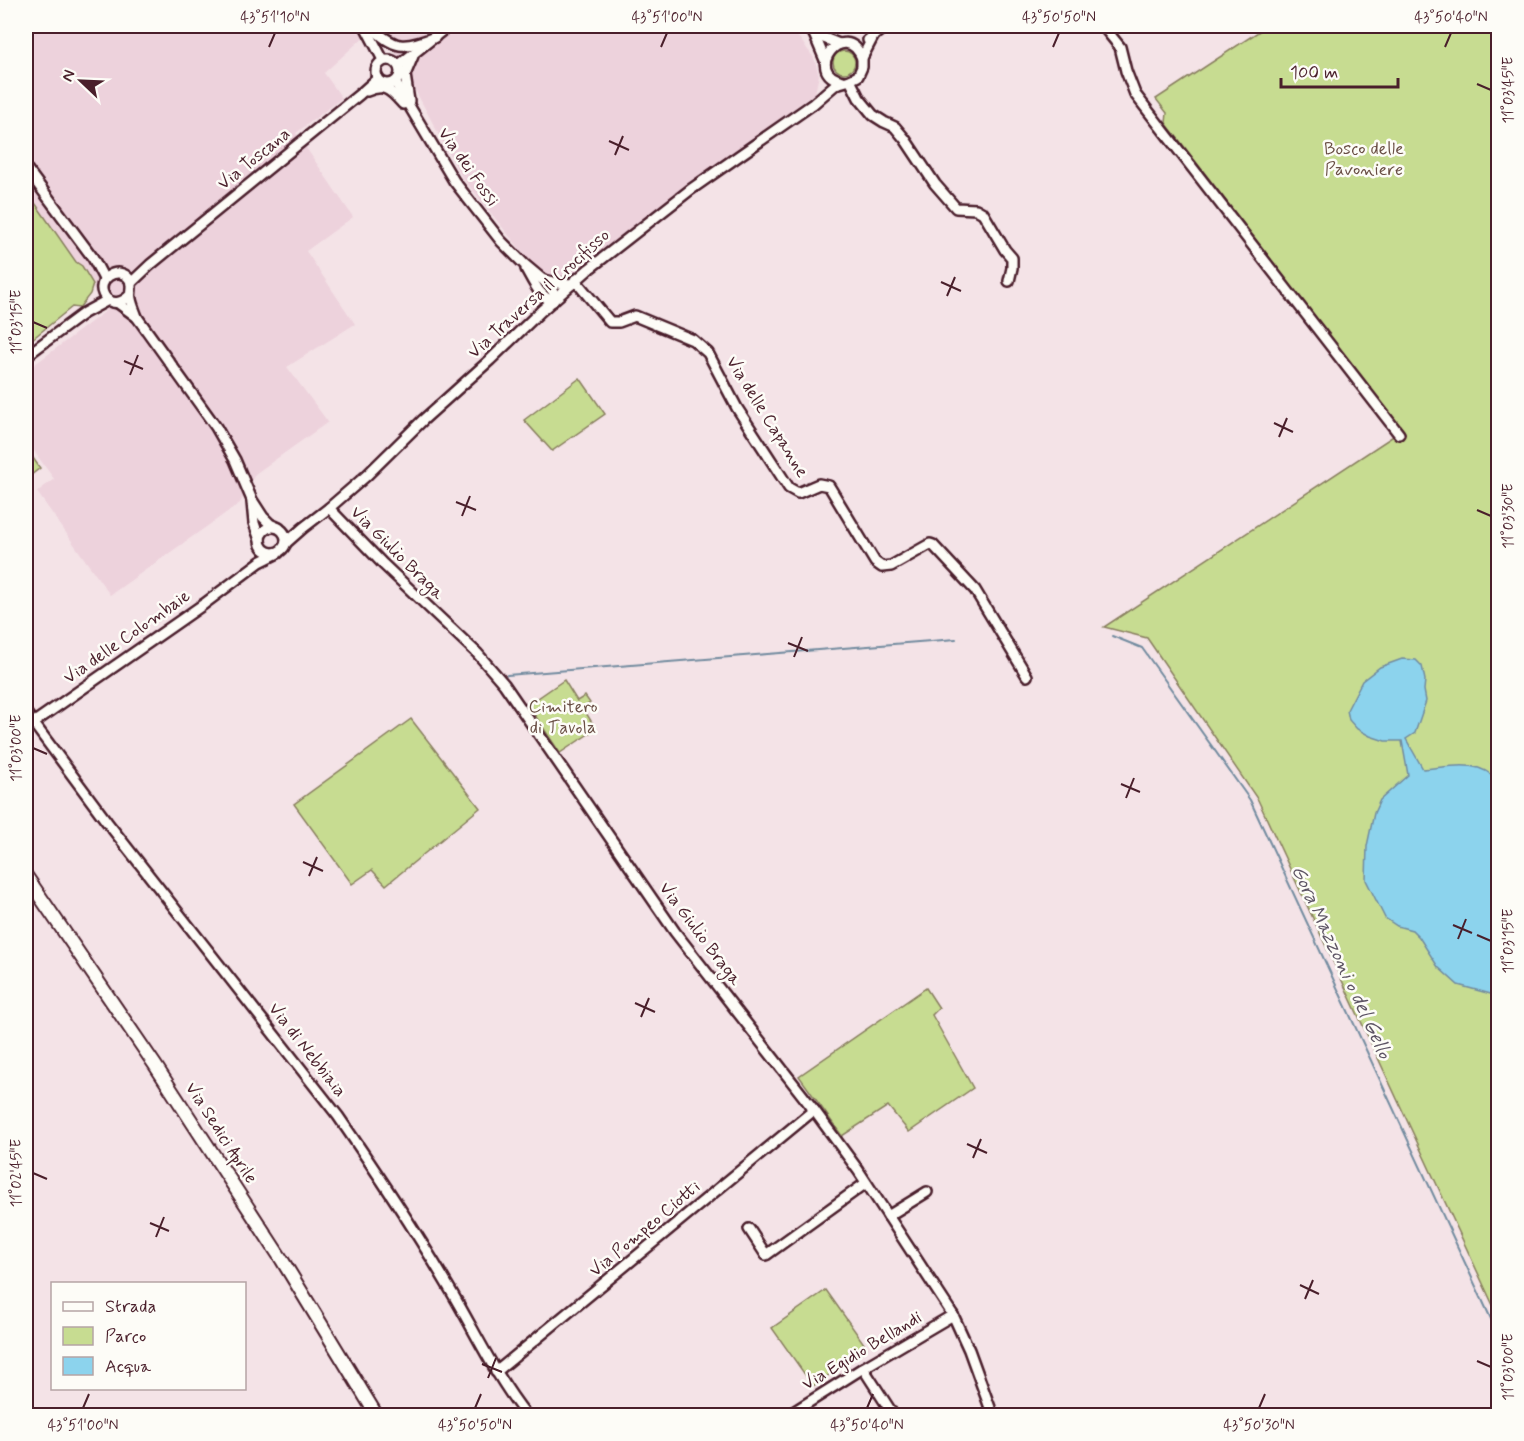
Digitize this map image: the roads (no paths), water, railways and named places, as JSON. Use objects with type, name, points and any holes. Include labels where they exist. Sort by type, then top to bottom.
[{"type":"main road","name":"Via Sedici Aprile","points":[[26,876],[225,1172],[282,1260],[377,1416]]},
{"type":"street","points":[[364,26],[383,60]]},
{"type":"street","points":[[370,26],[389,42],[403,46],[416,45],[435,38]]},
{"type":"street","points":[[399,65],[448,26]]},
{"type":"street","points":[[808,26],[814,34],[828,73],[837,80],[847,81],[873,115],[895,128],[906,139],[935,184],[956,208],[976,209],[983,213],[1012,258],[1009,281]]},
{"type":"street","name":"Via Traversa il Crocifisso","points":[[856,48],[886,26]]},
{"type":"street","points":[[1103,26],[1120,47],[1135,94],[1399,434]]},
{"type":"street","points":[[814,34],[839,44],[850,44],[856,48],[862,58]]},
{"type":"street","name":"Via Traversa il Crocifisso","points":[[286,543],[329,508],[573,282],[690,190],[813,104],[836,84],[858,76],[863,63],[862,58],[873,37]]},
{"type":"street","points":[[825,60],[830,50],[839,44]]},
{"type":"street","points":[[412,112],[405,75],[414,54]]},
{"type":"street","points":[[383,60],[393,61],[399,65]]},
{"type":"street","points":[[383,60],[376,68],[378,78],[387,84],[395,82],[399,76],[399,65]]},
{"type":"street","name":"Via Traversa il Crocifisso","points":[[813,104],[832,77]]},
{"type":"street","name":"Via Toscana","points":[[131,283],[378,78]]},
{"type":"street","name":"Via dei Fossi","points":[[395,82],[454,182],[501,240],[552,289],[553,301],[545,298],[537,289],[524,264]]},
{"type":"street","points":[[360,94],[371,89],[389,89],[412,112]]},
{"type":"street","points":[[26,168],[93,258],[104,279]]},
{"type":"street","points":[[93,258],[129,279],[132,291],[130,296],[118,303]]},
{"type":"street","name":"Via Toscana","points":[[118,274],[150,265]]},
{"type":"street","points":[[84,312],[102,290],[104,279],[108,275],[118,274]]},
{"type":"street","points":[[544,280],[556,283],[573,282]]},
{"type":"street","name":"Via delle Capanne","points":[[573,282],[610,322],[619,322],[634,316],[693,340],[708,353],[737,408],[789,488],[798,493],[819,484],[829,486],[875,562],[882,567],[891,566],[930,544],[933,545],[975,590],[1027,676]]},
{"type":"street","name":"Via dei Fossi","points":[[537,289],[541,311]]},
{"type":"street","points":[[102,290],[108,300],[118,303],[137,317]]},
{"type":"street","points":[[130,296],[137,317],[216,427],[235,460],[252,500],[263,517],[286,536],[286,543],[278,553],[267,552],[260,542],[254,523],[252,500]]},
{"type":"street","points":[[26,356],[84,312],[108,300]]},
{"type":"street","name":"Via Giulio Braga","points":[[329,508],[477,653],[504,684],[675,932],[814,1110],[866,1183],[953,1315],[969,1350],[993,1416]]},
{"type":"street","points":[[260,542],[266,529],[270,527],[281,530]]},
{"type":"street","name":"Via Traversa il Crocifisso","points":[[281,530],[292,532],[303,528]]},
{"type":"street","name":"Via delle Colombaie","points":[[247,572],[258,554],[260,542]]},
{"type":"street","name":"Via delle Colombaie","points":[[29,726],[260,562],[278,553]]},
{"type":"street","name":"Via di Nebbiaia","points":[[26,713],[29,726],[344,1124],[442,1275],[496,1372],[527,1416]]},
{"type":"street","name":"Via Pompeo Ciotti","points":[[496,1372],[814,1110]]},
{"type":"street","points":[[749,1229],[766,1255],[866,1183]]},
{"type":"street","points":[[888,1216],[927,1192]]},
{"type":"street","name":"Via Egidio Bellandi","points":[[787,1416],[862,1368],[953,1315]]},
{"type":"street","points":[[862,1368],[889,1414]]},
{"type":"water","points":[[1402,659],[1416,660],[1422,666],[1425,680],[1426,701],[1415,733],[1406,739],[1423,769],[1473,767],[1482,769],[1498,781],[1498,996],[1458,985],[1438,967],[1412,930],[1397,926],[1385,918],[1366,880],[1367,846],[1374,813],[1380,800],[1408,775],[1402,741],[1385,741],[1357,729],[1349,720],[1347,710],[1362,681],[1380,667]]},
{"type":"waterway","name":"Gora Mazzoni o del Gello","points":[[1112,636],[1142,648],[1250,800],[1498,1334]]},
{"type":"waterway","points":[[507,675],[956,639]]},
{"type":"park label","name":"Bosco delle Pavoniere","points":[[1364,159]]},
{"type":"park label","name":"Cimitero di Tavola","points":[[563,717]]}]
